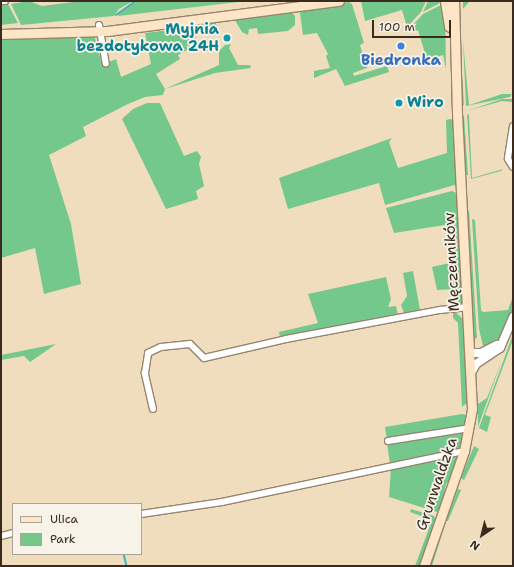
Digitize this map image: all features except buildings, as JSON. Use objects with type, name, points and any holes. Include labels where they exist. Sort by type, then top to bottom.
[{"type":"main road","points":[[99,28],[300,1]]},
{"type":"main road","points":[[1,34],[99,28],[339,1]]},
{"type":"main road","name":"Męczenników","points":[[445,1],[457,113]]},
{"type":"main road","name":"Męczenników","points":[[454,1],[457,113],[472,371],[472,409]]},
{"type":"main road","name":"Grunwaldzka","points":[[424,566],[464,451],[470,428],[472,409]]},
{"type":"street","points":[[1,2],[5,1]]},
{"type":"street","points":[[99,28],[106,63]]},
{"type":"street","points":[[513,126],[508,159],[513,167]]},
{"type":"street","points":[[153,408],[145,373],[148,353],[161,347],[190,344],[204,358],[293,337],[440,310],[468,307]]},
{"type":"street","points":[[472,371],[476,364],[500,348],[513,317]]},
{"type":"street","points":[[471,353],[481,353],[492,348],[509,328]]},
{"type":"street","points":[[388,441],[470,428]]},
{"type":"street","points":[[142,514],[222,502],[464,451]]},
{"type":"street","points":[[1,536],[12,533]]},
{"type":"green space","points":[[29,1],[42,6],[81,1],[133,1],[119,9],[114,16],[21,25],[11,4]]},
{"type":"green space","points":[[138,1],[247,1],[118,16],[119,13]]},
{"type":"green space","points":[[361,1],[426,1],[421,12],[407,27],[402,10],[365,21]]},
{"type":"green space","points":[[428,1],[438,1],[440,3],[423,12]]},
{"type":"green space","points":[[463,1],[470,1],[463,9]]},
{"type":"green space","points":[[349,2],[352,4],[364,43],[360,45],[364,59],[368,58],[369,62],[367,68],[353,73],[354,76],[387,66],[389,72],[345,86],[336,69],[314,78],[314,71],[330,68],[326,56],[328,54],[317,33],[303,35],[300,13],[301,10],[306,8]]},
{"type":"green space","points":[[1,4],[8,4],[18,23],[1,25]]},
{"type":"green space","points":[[441,5],[442,11],[445,11],[446,69],[443,55],[427,60],[418,30],[410,32],[409,29],[423,14]]},
{"type":"green space","points":[[290,10],[295,16],[295,25],[288,31],[258,34],[257,28],[249,29],[248,35],[242,32],[236,22],[236,17]]},
{"type":"green space","points":[[225,19],[229,21],[216,23],[217,28],[200,30],[201,24],[205,21]]},
{"type":"green space","points":[[195,27],[196,45],[178,55],[180,59],[156,74],[165,89],[163,95],[145,97],[83,127],[86,136],[49,155],[71,224],[81,284],[44,294],[35,248],[1,258],[1,38],[95,38],[102,65],[116,59],[121,77],[151,64],[145,33]]},
{"type":"green space","points":[[209,41],[214,46],[209,51],[204,46]]},
{"type":"green space","points":[[463,41],[469,105],[502,94],[512,94],[510,97],[466,106]]},
{"type":"green space","points":[[460,42],[464,105],[460,105],[457,44]]},
{"type":"green space","points":[[231,44],[229,48],[238,65],[250,65],[251,68],[215,73],[165,89],[219,65],[219,51],[225,45]]},
{"type":"green space","points":[[502,99],[513,99],[513,102],[502,101],[467,111]]},
{"type":"green space","points":[[147,103],[160,103],[184,156],[197,151],[201,157],[199,164],[204,186],[196,191],[198,199],[166,209],[122,119],[133,109]]},
{"type":"green space","points":[[467,114],[469,115],[472,178],[503,169],[501,171],[471,179]]},
{"type":"green space","points":[[462,116],[464,116],[468,175],[465,175]]},
{"type":"green space","points":[[446,120],[454,120],[458,184],[385,205],[379,183],[288,209],[279,178],[392,138],[389,142],[398,168],[447,153]]},
{"type":"green space","points":[[452,191],[459,194],[464,304],[456,305],[456,289],[437,290],[432,267],[454,262],[451,224],[394,233],[386,208]]},
{"type":"green space","points":[[469,210],[477,338],[473,339],[467,212]]},
{"type":"green space","points":[[472,219],[475,220],[481,310],[483,312],[508,310],[513,296],[513,310],[501,338],[484,350],[479,329]]},
{"type":"green space","points":[[413,271],[420,310],[404,313],[401,305],[407,296],[403,273]]},
{"type":"green space","points":[[386,277],[391,299],[388,307],[396,306],[398,315],[280,337],[279,332],[318,323],[308,294]]},
{"type":"green space","points":[[453,310],[464,320],[468,402],[462,407],[458,323],[453,318]]},
{"type":"green space","points":[[513,334],[513,340],[485,415],[491,417],[487,432],[479,428]]},
{"type":"green space","points":[[56,344],[30,362],[24,356],[1,360],[1,355]]},
{"type":"green space","points":[[502,360],[478,427],[478,404],[487,398]]},
{"type":"green space","points":[[462,414],[466,415],[465,427],[387,440],[385,427]]},
{"type":"green space","points":[[464,431],[460,449],[390,464],[387,444]]},
{"type":"green space","points":[[474,446],[479,449],[464,480],[461,478]]},
{"type":"green space","points":[[460,454],[451,478],[446,484],[441,509],[437,512],[389,497],[391,467]]},
{"type":"green space","points":[[458,489],[461,490],[448,521],[446,521]]},
{"type":"green space","points":[[411,509],[434,516],[437,523],[421,566],[415,566],[432,520],[410,512]]},
{"type":"green space","points":[[445,525],[432,566],[430,566],[437,547]]},
{"type":"waterway","points":[[116,15],[136,1]]},
{"type":"waterway","points":[[124,555],[127,566]]},
{"type":"place","name":"Myjnia bezdotykowa 24H","points":[[227,38]]},
{"type":"place","name":"Biedronka","points":[[401,46]]},
{"type":"place","name":"Wiro","points":[[399,103]]}]
